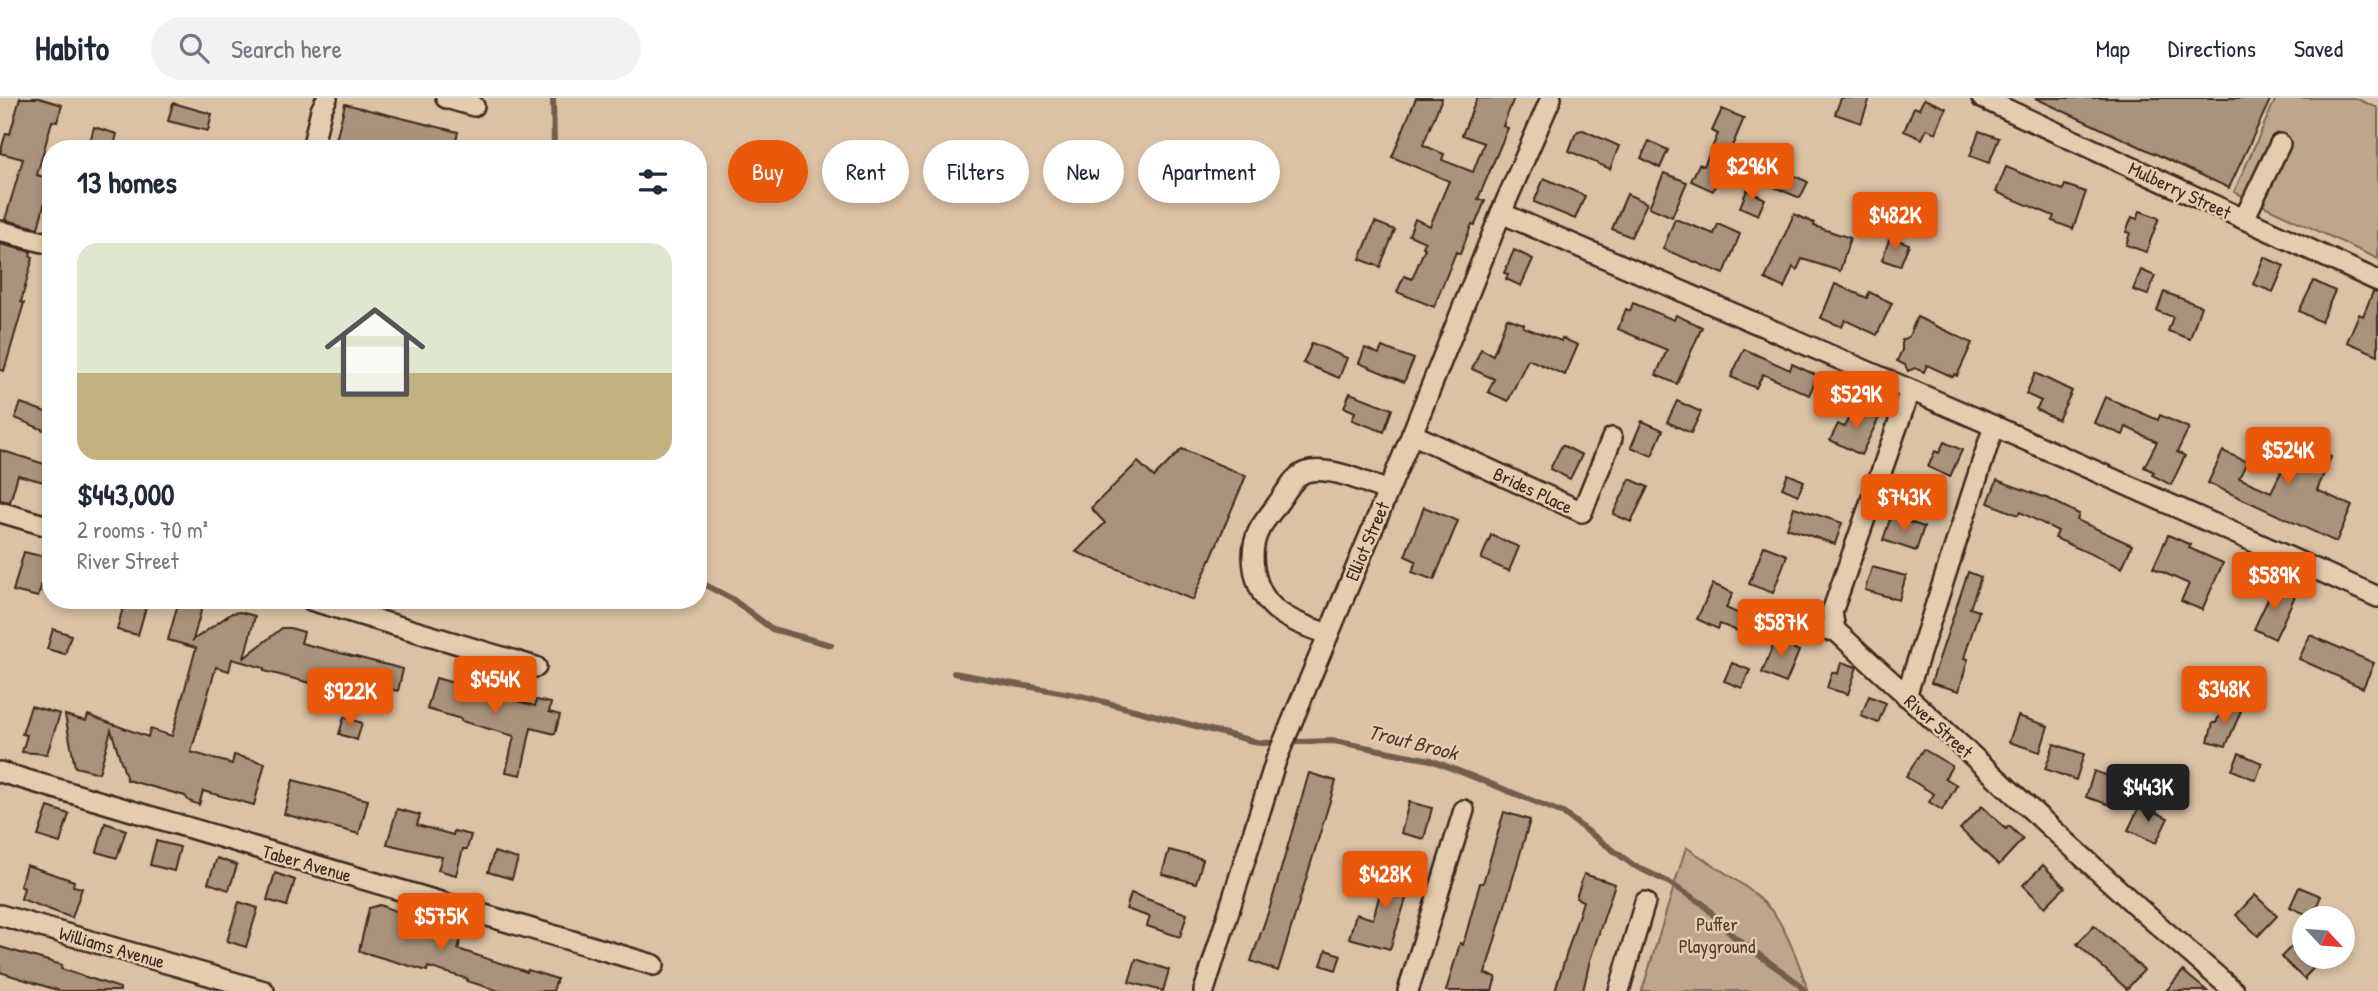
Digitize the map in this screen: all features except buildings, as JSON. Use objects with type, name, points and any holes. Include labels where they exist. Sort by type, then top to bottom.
[{"type":"street","points":[[314,140],[321,110],[327,98]]},
{"type":"street","points":[[446,98],[474,106]]},
{"type":"street","name":"Elliot Street","points":[[1209,990],[1276,760],[1551,98]]},
{"type":"street","name":"Mulberry Street","points":[[1982,98],[2378,281]]},
{"type":"street","points":[[2244,219],[2280,144]]},
{"type":"street","points":[[1501,213],[1994,426],[2378,597]]},
{"type":"street","points":[[0,231],[42,242]]},
{"type":"street","points":[[1764,613],[1806,631],[1835,630],[1832,612],[1910,390]]},
{"type":"street","points":[[1906,696],[1994,426]]},
{"type":"street","name":"Brides Place","points":[[1412,434],[1582,512],[1612,438]]},
{"type":"street","points":[[1328,634],[1287,617],[1272,607],[1261,589],[1255,571],[1253,549],[1259,530],[1292,482],[1303,472],[1319,470],[1344,475],[1388,491]]},
{"type":"street","points":[[0,512],[42,524]]},
{"type":"street","points":[[340,609],[536,667]]},
{"type":"street","name":"River Street","points":[[1835,630],[2234,991]]},
{"type":"street","name":"Taber Avenue","points":[[0,772],[654,965]]},
{"type":"street","points":[[1408,991],[1464,810]]},
{"type":"street","points":[[1619,991],[1645,902]]},
{"type":"street","name":"Williams Avenue","points":[[0,915],[264,991]]},
{"type":"green space","points":[[2276,98],[2355,98],[2378,108],[2378,259],[2234,192]]},
{"type":"green space","name":"Puffer Playground","points":[[1686,847],[1736,880],[1771,910],[1788,938],[1808,991],[1642,991]]},
{"type":"waterway","name":"Trout Brook","points":[[553,98],[554,140]]},
{"type":"waterway","name":"Trout Brook","points":[[707,586],[732,599],[772,629],[831,645]]},
{"type":"waterway","name":"Trout Brook","points":[[954,673],[1081,696],[1260,743],[1334,741],[1431,760],[1563,813],[1633,865],[1668,882],[1703,904],[1734,937],[1798,983],[1804,991]]}]
